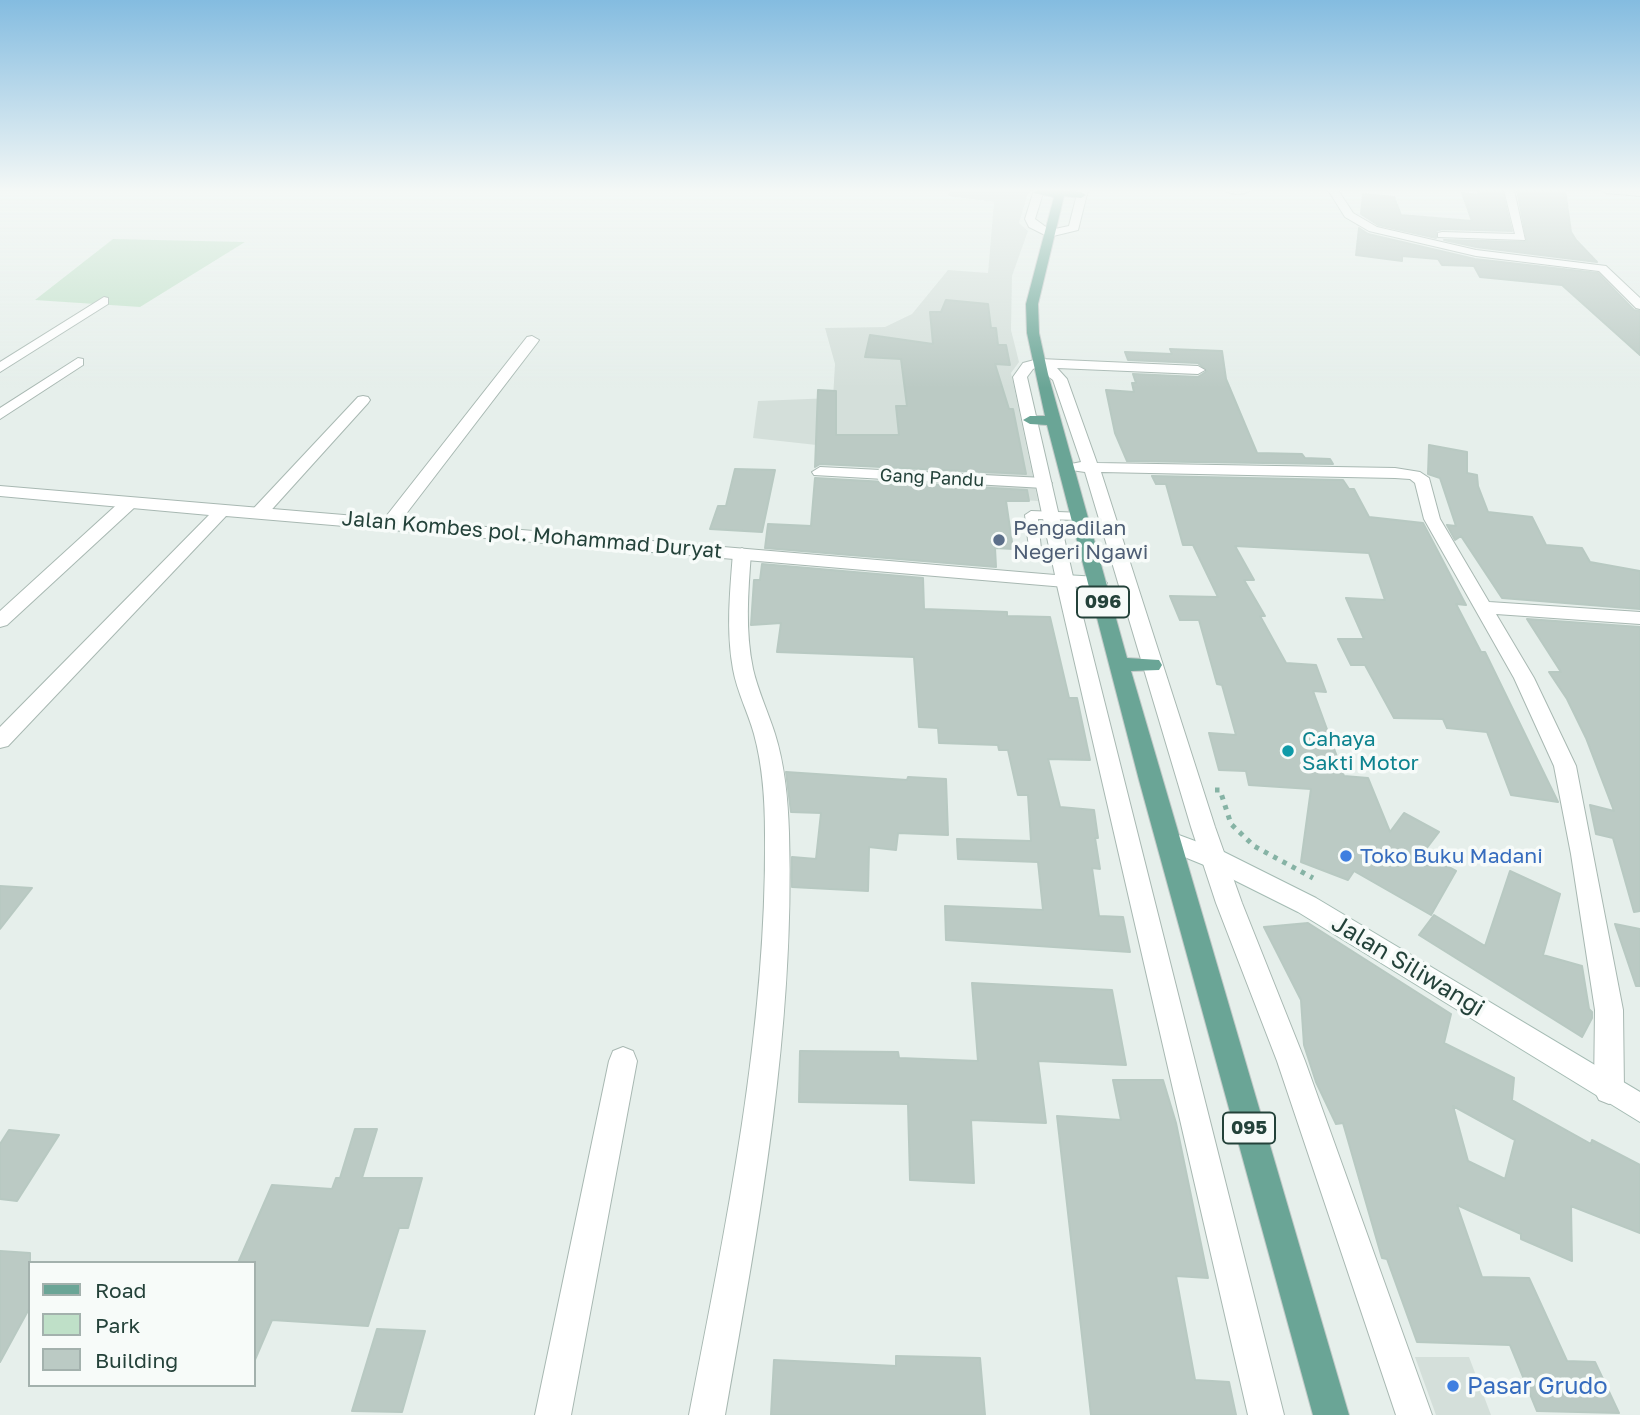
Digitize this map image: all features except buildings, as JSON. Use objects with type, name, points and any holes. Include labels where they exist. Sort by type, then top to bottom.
[{"type":"main road","name":"096","points":[[1042,256],[1033,298],[1033,333],[1038,363],[1168,840]]},
{"type":"main road","points":[[1030,421],[1054,421]]},
{"type":"main road","points":[[1119,664],[1152,665]]},
{"type":"main road","name":"095","points":[[1168,840],[1331,1415]]},
{"type":"street","points":[[1501,256],[1602,268],[1640,304]]},
{"type":"street","points":[[0,368],[104,301]]},
{"type":"street","points":[[390,523],[533,340]]},
{"type":"street","points":[[0,415],[78,362]]},
{"type":"street","points":[[1038,363],[1047,366],[1060,379],[1091,467],[1213,858],[1291,1061],[1414,1415]]},
{"type":"street","points":[[1198,370],[1038,363],[1028,366],[1020,377],[1062,568],[1266,1415]]},
{"type":"street","points":[[259,513],[363,400]]},
{"type":"street","points":[[1067,467],[1415,475],[1423,481],[1432,519],[1524,678],[1565,766],[1609,1010],[1609,1090]]},
{"type":"street","name":"Gang Pandu","points":[[820,472],[1044,484]]},
{"type":"street","name":"Jalan Kombes pol. Mohammad Duryat","points":[[0,491],[390,523],[514,537],[742,553],[1062,568],[1098,583]]},
{"type":"street","points":[[0,621],[129,503]]},
{"type":"street","points":[[0,740],[223,510]]},
{"type":"street","points":[[708,1415],[747,1201],[764,1074],[774,939],[777,860],[775,796],[767,744],[743,670],[737,604],[742,553]]},
{"type":"street","points":[[1483,607],[1640,618]]},
{"type":"street","name":"Jalan Siliwangi","points":[[1168,840],[1213,858],[1307,905],[1640,1108]]},
{"type":"street","points":[[554,1415],[623,1061]]},
{"type":"lane","points":[[1080,516],[1031,515],[1035,553],[1062,568],[1091,557]]},
{"type":"path","points":[[1191,789],[1220,790],[1231,824],[1254,846],[1313,878]]},
{"type":"shaded area","points":[[989,256],[1019,256],[1012,276],[1011,330],[1019,362],[1011,373],[1038,501],[926,494],[907,474],[899,450],[871,451],[753,438],[758,401],[833,398],[835,364],[825,328],[885,327],[912,314],[948,270],[988,273]]},
{"type":"shaded area","name":"Pasar Grudo","points":[[1415,1357],[1469,1357],[1491,1415],[1436,1415]]},
{"type":"green space","points":[[91,256],[222,256],[140,307],[35,300]]},
{"type":"place","name":"Pengadilan Negeri Ngawi","points":[[999,540]]},
{"type":"place","name":"Cahaya Sakti Motor","points":[[1288,751]]},
{"type":"place","name":"Toko Buku Madani","points":[[1346,856]]},
{"type":"place","name":"Pasar Grudo","points":[[1453,1386]]}]
